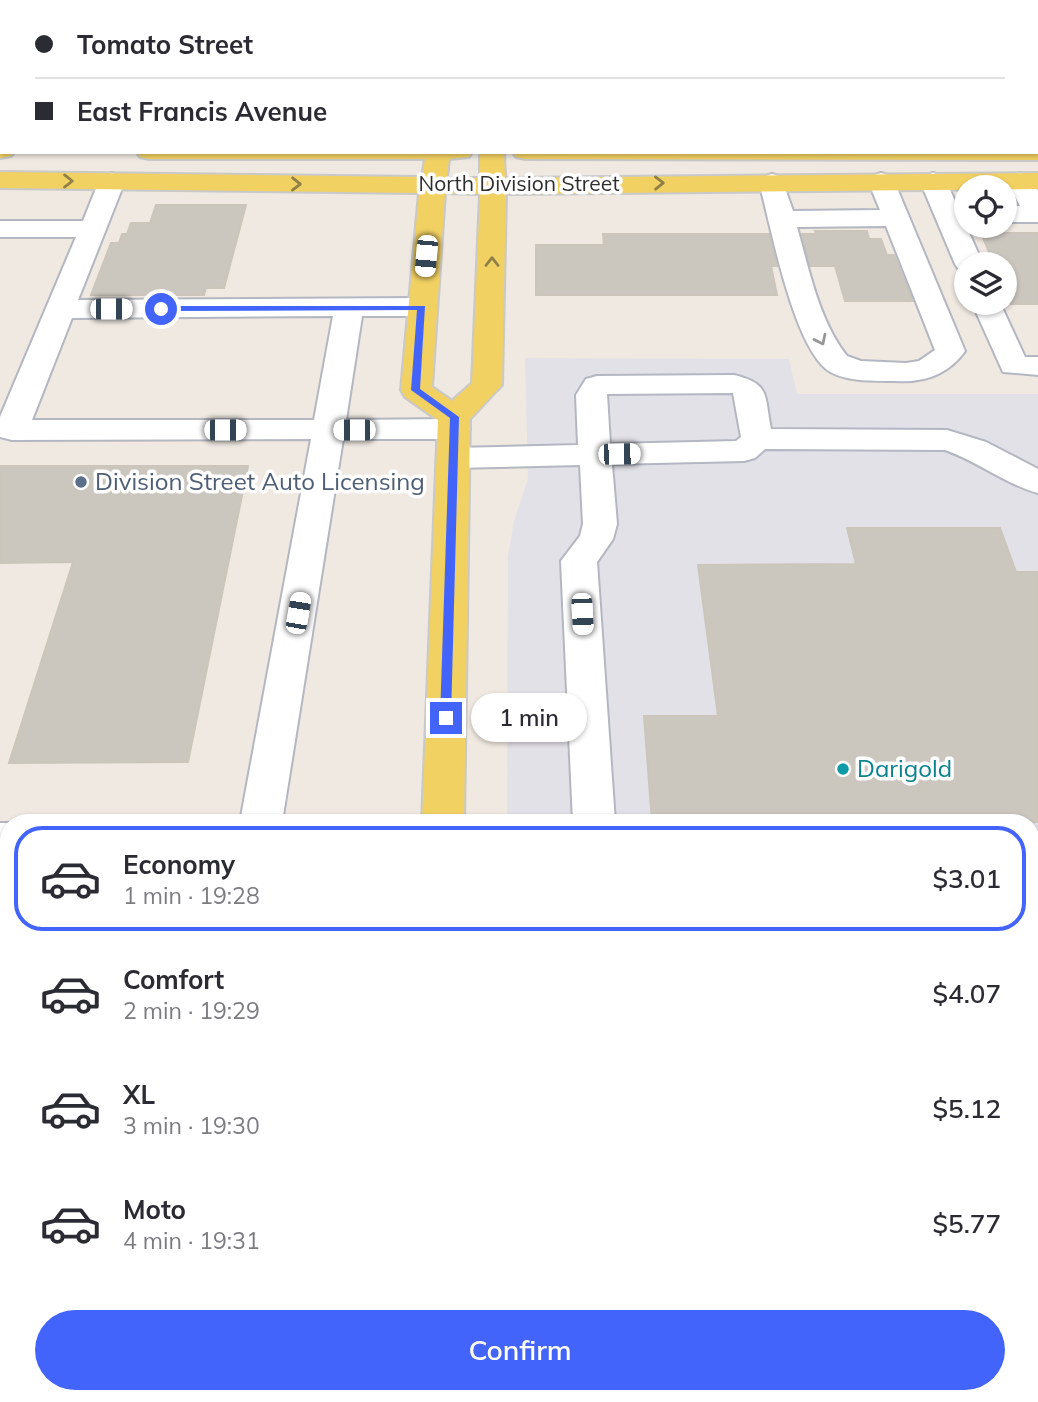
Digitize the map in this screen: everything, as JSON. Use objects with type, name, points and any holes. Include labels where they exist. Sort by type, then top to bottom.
[{"type":"main road","points":[[438,154],[430,204],[416,390],[454,435]]},
{"type":"main road","points":[[443,814],[454,435],[487,385],[492,154]]},
{"type":"main road","name":"North Division Street","points":[[0,180],[493,186],[1029,181]]},
{"type":"street","points":[[112,181],[60,309],[6,429],[330,430],[454,435],[594,455],[744,451],[757,439],[947,440],[975,449],[1038,482]]},
{"type":"street","points":[[881,181],[950,351]]},
{"type":"street","points":[[933,181],[954,210]]},
{"type":"street","points":[[1017,214],[1037,215],[1029,181]]},
{"type":"street","points":[[772,182],[815,329],[827,354],[839,364],[870,371],[910,373],[939,364],[950,351],[1038,351]]},
{"type":"street","points":[[782,219],[897,218]]},
{"type":"street","points":[[0,229],[92,229]]},
{"type":"street","points":[[800,279],[827,301],[847,342],[864,352],[906,355],[926,345],[930,331],[912,277],[912,255]]},
{"type":"street","points":[[60,309],[422,307]]},
{"type":"street","points":[[262,814],[349,308]]},
{"type":"street","points":[[991,315],[1014,366],[1038,366]]},
{"type":"street","points":[[594,814],[579,561],[599,532],[591,395],[597,386],[734,384],[747,388],[757,439]]},
{"type":"shaded area","points":[[525,358],[789,359],[797,394],[1038,394],[1038,814],[507,814],[508,556],[514,521],[528,479]]},
{"type":"building","points":[[156,205],[246,205],[224,288],[206,288],[204,295],[91,295],[111,243],[119,243],[122,234],[127,234],[131,223],[150,223]]},
{"type":"building","points":[[815,231],[867,231],[869,239],[881,239],[887,255],[894,255],[913,301],[845,301],[835,266],[810,266],[802,234],[816,234]]},
{"type":"building","points":[[1017,233],[1038,233],[1038,304],[1017,304],[1017,252],[989,252],[983,238],[1017,238]]},
{"type":"building","points":[[603,234],[769,234],[777,266],[771,266],[777,295],[536,295],[536,245],[604,245]]},
{"type":"building","points":[[0,466],[248,466],[188,762],[9,763],[73,562],[0,563]]},
{"type":"building","name":"Darigold","points":[[847,528],[1000,528],[1016,572],[1038,572],[1038,814],[651,814],[644,716],[718,716],[698,565],[856,564]]},
{"type":"place","name":"Division Street Auto Licensing","points":[[81,482]]},
{"type":"place","name":"Darigold","points":[[843,769]]},
{"type":"route","points":[[161,309],[422,307],[416,390],[454,417],[446,718]]}]
